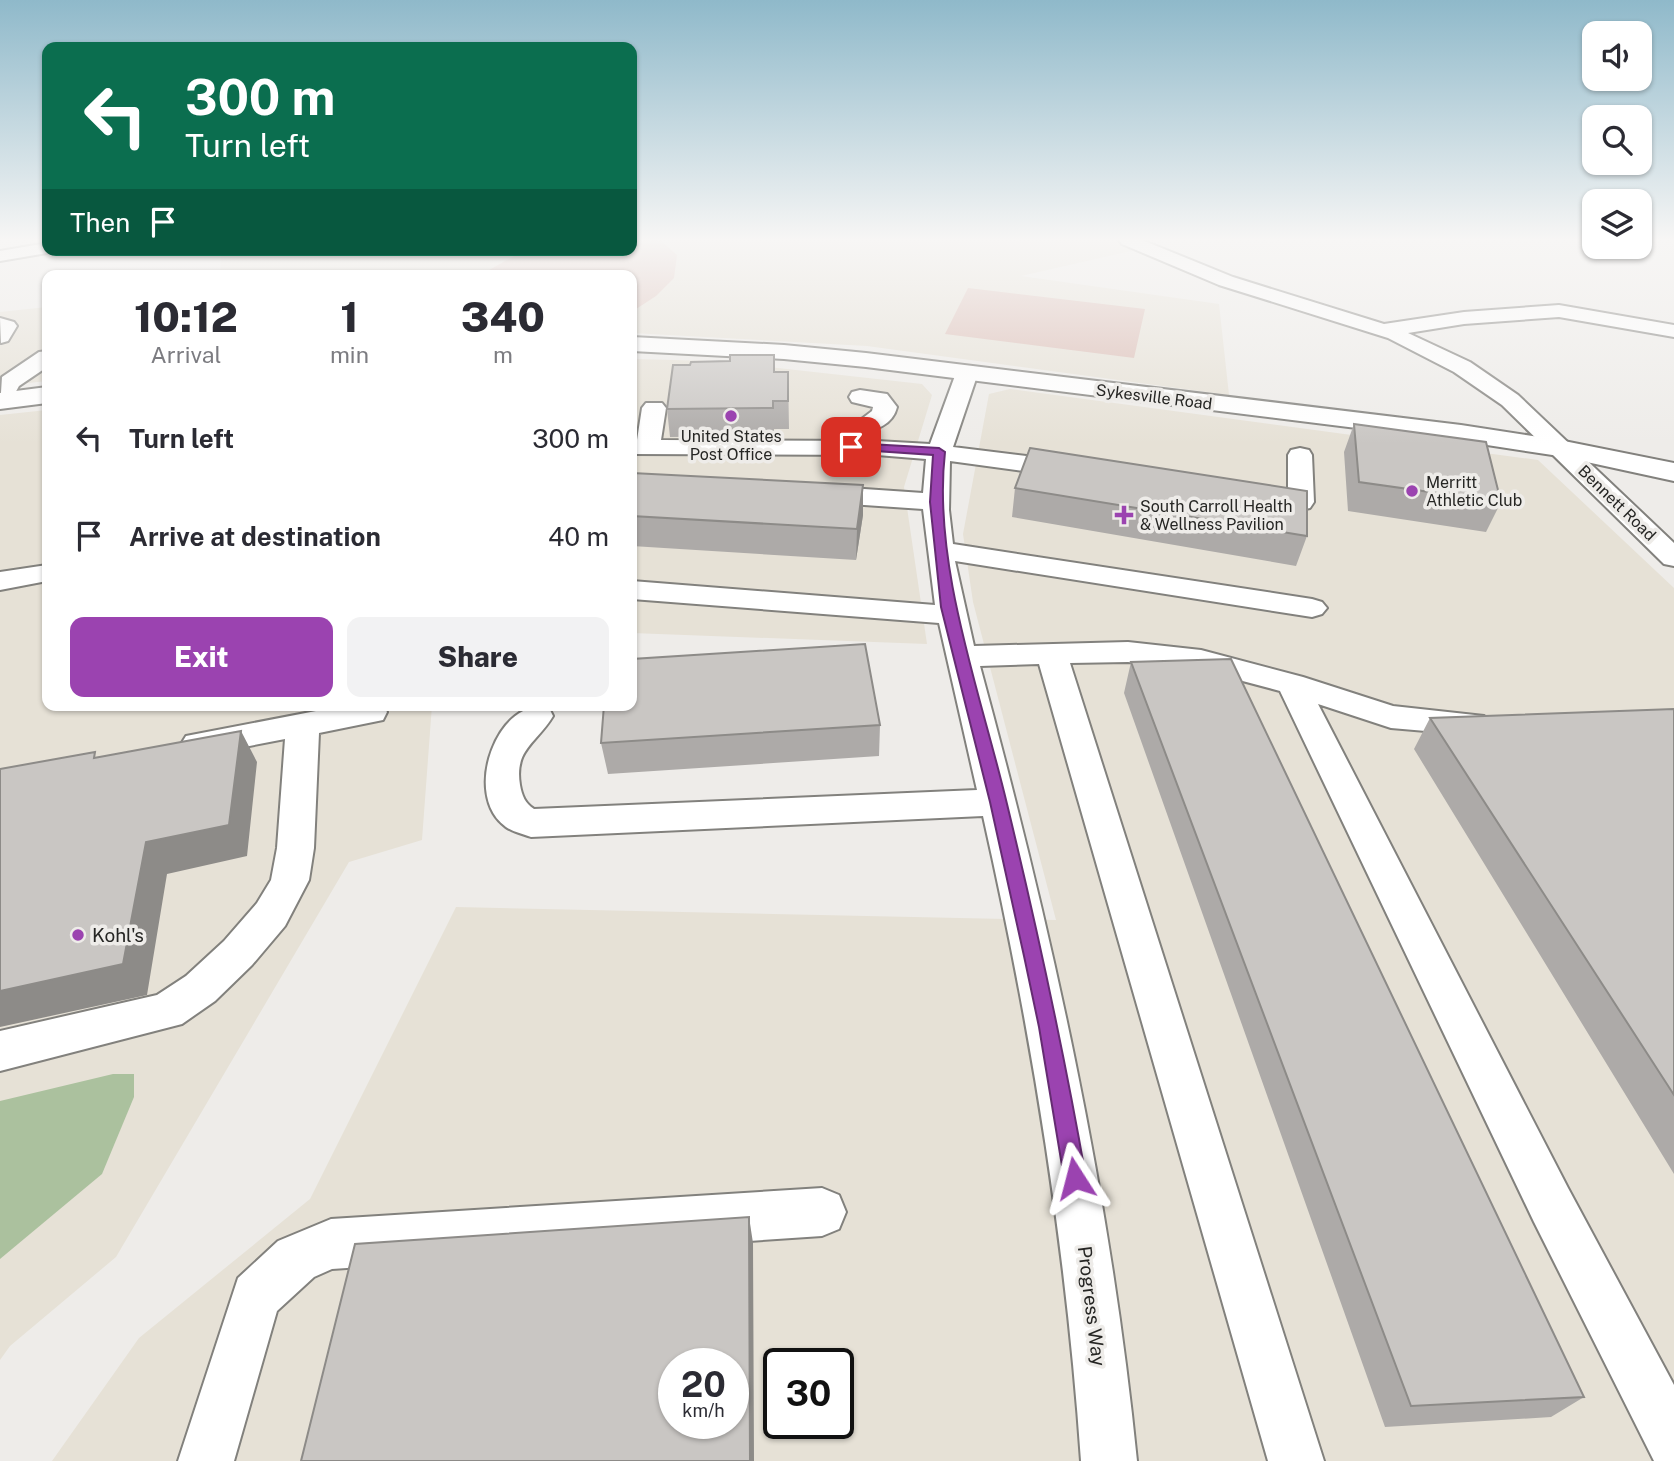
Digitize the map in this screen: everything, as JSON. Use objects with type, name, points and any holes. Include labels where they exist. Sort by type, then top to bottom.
[{"type":"main road","name":"Sykesville Road","points":[[637,344],[796,353],[1461,433],[1559,448],[1674,472]]},
{"type":"main road","points":[[0,401],[42,396]]},
{"type":"street","name":"Bennett Road","points":[[1314,308],[1385,330],[1434,352],[1483,380],[1510,400],[1674,558]]},
{"type":"street","points":[[1385,330],[1464,318],[1559,311],[1674,331]]},
{"type":"street","points":[[0,324],[7,326],[1,337]]},
{"type":"street","points":[[0,401],[10,382],[42,360]]},
{"type":"street","name":"Progress Way","points":[[967,373],[939,452],[936,481],[941,551],[951,615],[998,802],[1049,1027],[1073,1160],[1110,1461]]},
{"type":"street","points":[[860,397],[879,399],[885,407],[883,415],[867,424]]},
{"type":"street","points":[[654,408],[640,447],[825,446],[939,452],[1094,473]]},
{"type":"street","points":[[1248,494],[1301,502],[1300,455]]},
{"type":"street","points":[[798,492],[937,502]]},
{"type":"street","points":[[941,551],[1312,608]]},
{"type":"street","points":[[0,581],[42,574]]},
{"type":"street","points":[[637,590],[951,615]]},
{"type":"street","points":[[961,656],[1128,652],[1165,655],[1201,660],[1292,684],[1391,717],[1465,724],[1504,723]]},
{"type":"street","points":[[1051,653],[1296,1461]]},
{"type":"street","points":[[1292,684],[1545,1193],[1674,1441]]},
{"type":"street","points":[[162,751],[371,712]]},
{"type":"street","points":[[537,716],[518,736],[503,760],[503,781],[510,808],[517,816],[531,823],[998,802]]},
{"type":"street","points":[[0,1051],[167,1011],[186,1001],[239,950],[280,900],[290,881],[295,858],[303,725]]},
{"type":"street","points":[[206,1461],[256,1296],[296,1259],[331,1244],[822,1212]]},
{"type":"shaded area","points":[[42,308],[42,382],[0,386],[0,312]]},
{"type":"shaded area","points":[[637,308],[1219,308],[1229,395],[867,346],[637,333]]},
{"type":"shaded area","points":[[958,308],[1145,309],[1134,358],[945,334]]},
{"type":"shaded area","points":[[637,359],[715,361],[922,384],[932,395],[904,487],[927,644],[637,633]]},
{"type":"shaded area","points":[[1010,389],[1538,460],[1674,588],[1674,1461],[52,1461],[139,1338],[310,1199],[456,907],[1056,920],[973,602],[963,534],[989,394]]},
{"type":"shaded area","points":[[42,411],[42,711],[432,711],[422,840],[349,862],[116,1257],[10,1346],[0,1360],[0,415]]},
{"type":"shaded area","points":[[113,1074],[134,1074],[134,1097],[102,1174],[0,1259],[0,1101]]},
{"type":"building","points":[[730,355],[774,355],[774,372],[788,372],[788,401],[773,401],[773,408],[667,409],[673,365],[730,361]]},
{"type":"building","points":[[1354,424],[1486,442],[1501,502],[1359,482]]},
{"type":"building","points":[[1030,448],[1307,491],[1307,536],[1015,488]]},
{"type":"building","points":[[637,473],[863,485],[857,529],[637,516]]},
{"type":"building","points":[[865,644],[880,725],[601,743],[604,711],[637,711],[637,659]]},
{"type":"building","points":[[1231,659],[1584,1397],[1411,1406],[1131,662]]},
{"type":"building","points":[[1674,709],[1674,1095],[1430,718]]},
{"type":"building","name":"Kohl's","points":[[241,731],[229,825],[146,842],[123,964],[0,991],[0,769],[95,752],[94,758]]},
{"type":"building","points":[[749,1217],[750,1461],[301,1461],[355,1244]]},
{"type":"place","name":"United States Post Office","points":[[731,416]]},
{"type":"place","name":"Merritt Athletic Club","points":[[1412,491]]},
{"type":"place","name":"South Carroll Health & Wellness Pavilion","points":[[1124,515]]},
{"type":"place","name":"Kohl's","points":[[78,935]]},
{"type":"route","points":[[851,447],[939,452],[937,502],[948,607],[998,802],[1049,1027],[1075,1178]]}]
